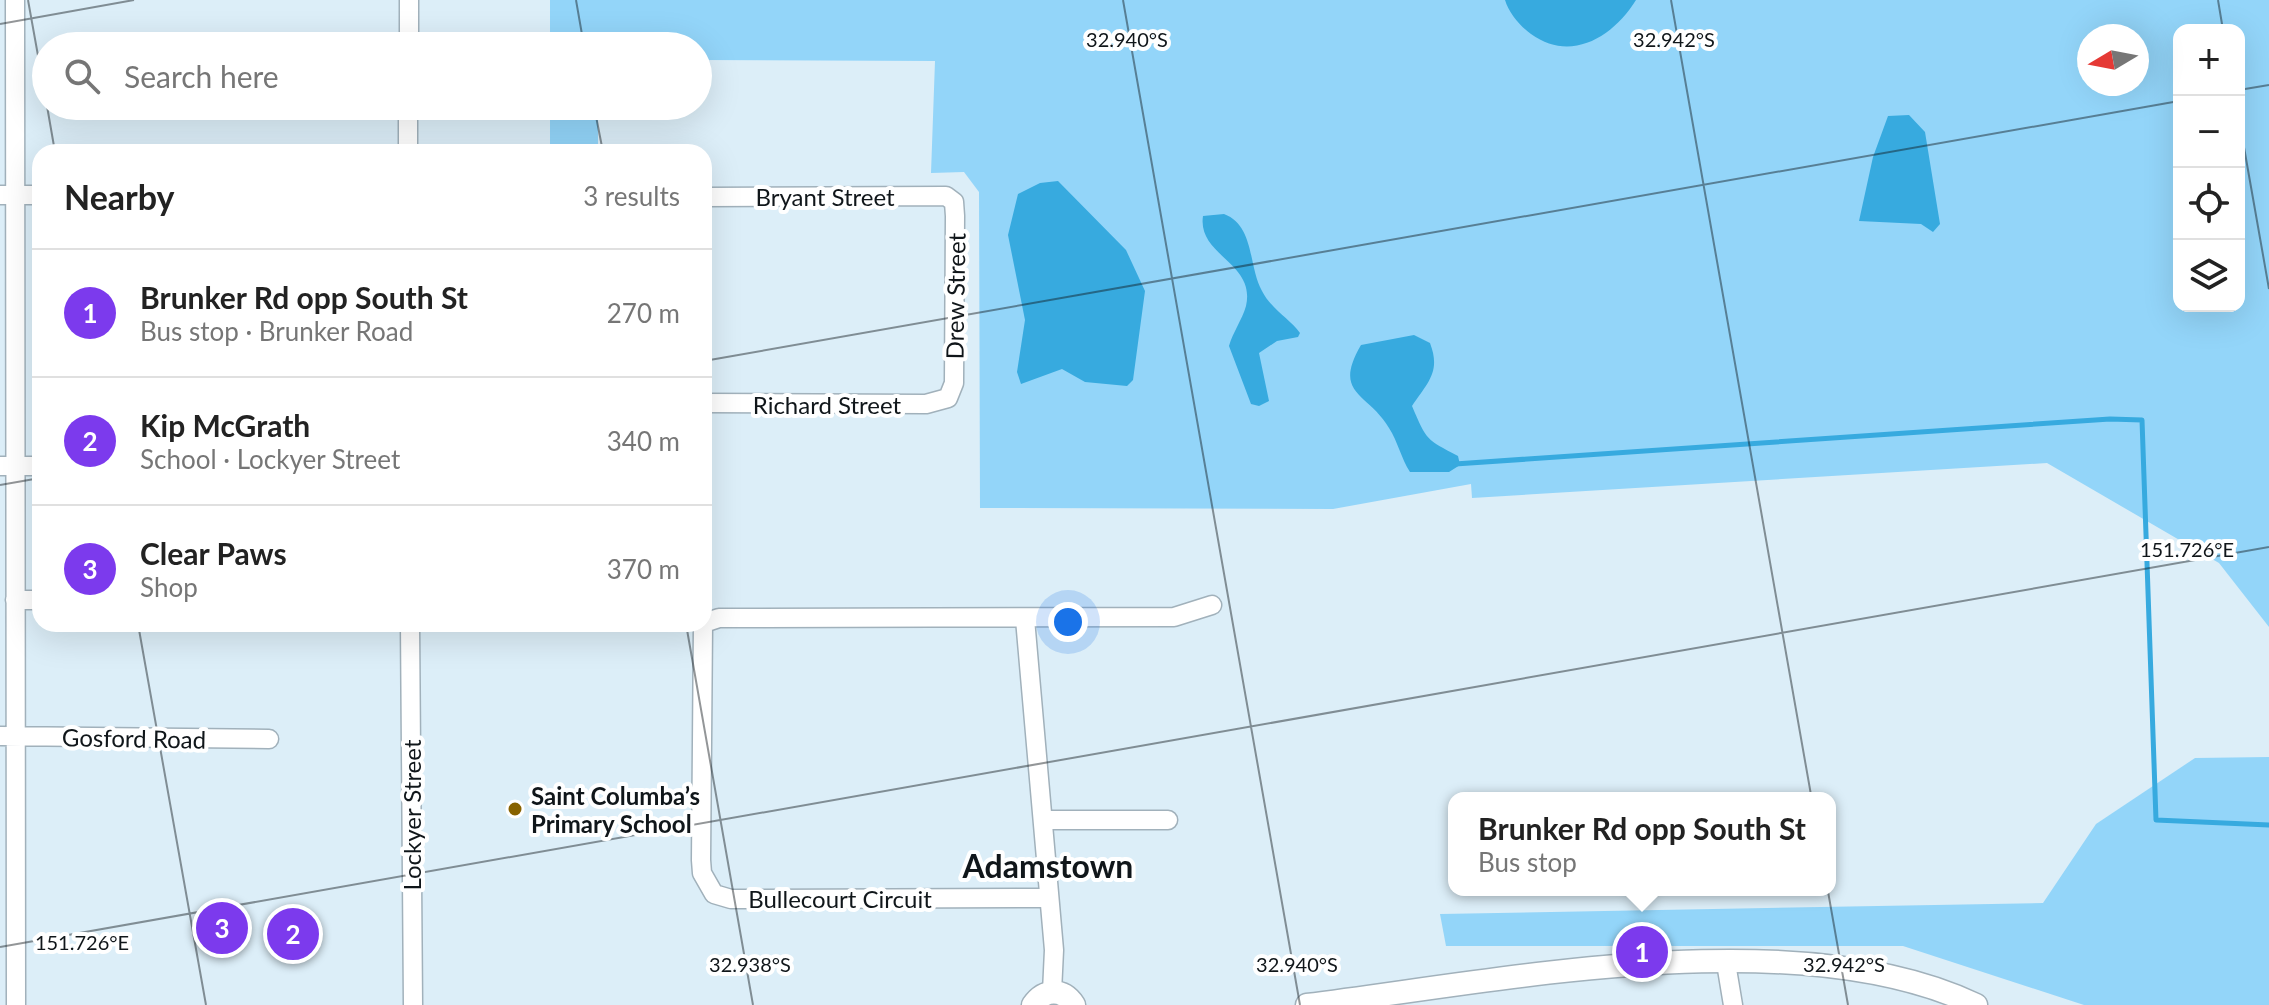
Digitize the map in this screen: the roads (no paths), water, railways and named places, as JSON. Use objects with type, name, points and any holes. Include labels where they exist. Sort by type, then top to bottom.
[{"type":"main road","points":[[1307,1005],[1640,964],[1726,963],[1812,964],[1877,972],[1945,990],[1976,1005]]},
{"type":"main road","points":[[1033,1005],[1043,994],[1052,992],[1062,994],[1074,1005]]},
{"type":"street","points":[[15,0],[8,195],[7,466],[15,600],[7,736],[16,1005]]},
{"type":"street","points":[[409,0],[409,32]]},
{"type":"street","points":[[408,120],[408,144]]},
{"type":"street","points":[[8,195],[32,195]]},
{"type":"street","name":"Bryant Street","points":[[712,197],[946,196]]},
{"type":"street","name":"Drew Street","points":[[946,196],[954,202],[955,216],[954,383],[948,398]]},
{"type":"street","name":"Richard Street","points":[[712,403],[926,404],[948,398]]},
{"type":"street","points":[[7,466],[32,466]]},
{"type":"street","points":[[15,600],[32,600]]},
{"type":"street","name":"Bullecourt Circuit","points":[[712,621],[719,618],[1174,617],[1212,605]]},
{"type":"street","points":[[1025,619],[1054,950],[1052,992]]},
{"type":"street","name":"Lockyer Street","points":[[410,632],[413,1005]]},
{"type":"street","name":"Bullecourt Circuit","points":[[704,632],[701,860],[702,873],[714,894],[731,899],[1049,898]]},
{"type":"street","name":"Gosford Road","points":[[7,736],[269,739]]},
{"type":"street","points":[[1043,820],[1168,820]]},
{"type":"street","points":[[1726,963],[1733,1005]]},
{"type":"waterway","points":[[1455,464],[2110,419],[2142,420],[2156,820],[2269,825]]},
{"type":"place","name":"Saint Columba’s Primary School","points":[[515,809]]},
{"type":"place","name":"Clear Paws","points":[[222,928]]},
{"type":"place","name":"Kip McGrath","points":[[293,934]]},
{"type":"place","name":"Brunker Rd opp South St","points":[[1642,952]]},
{"type":"district","name":"Adamstown","points":[[1048,865]]}]
